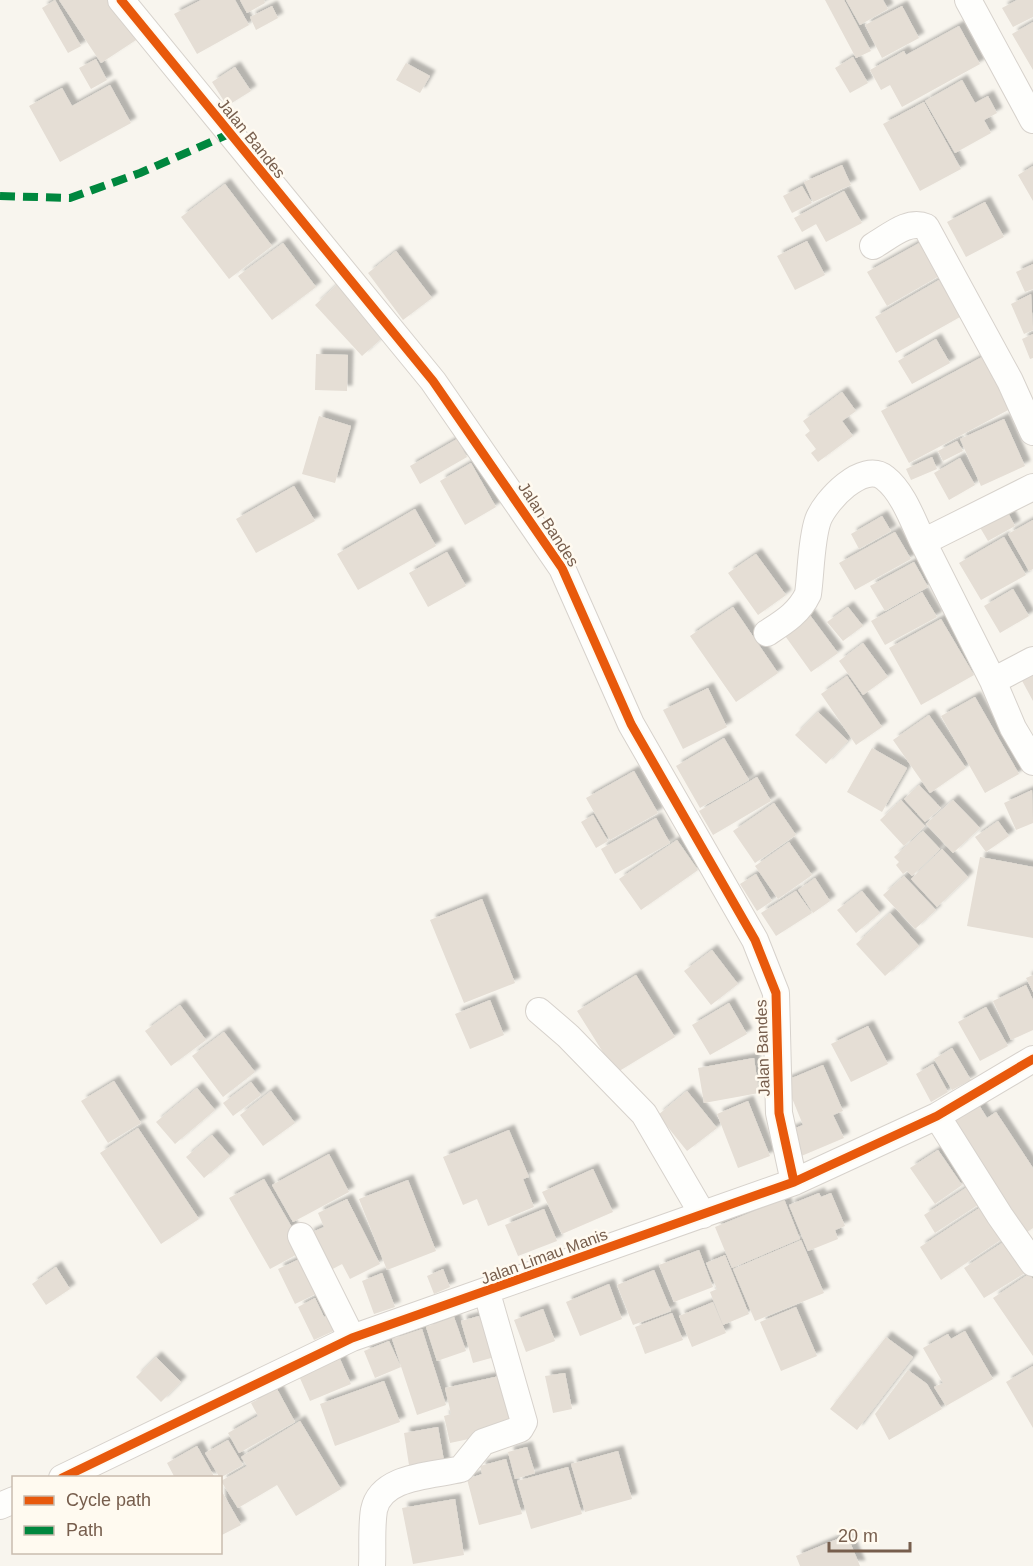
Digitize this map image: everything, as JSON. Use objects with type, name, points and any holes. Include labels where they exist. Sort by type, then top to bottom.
[{"type":"street","points":[[968,0],[1033,120]]},
{"type":"street","name":"Jalan Bandes","points":[[129,3],[433,381],[562,568],[632,724],[755,940],[776,993],[779,1113],[794,1182]]},
{"type":"street","points":[[873,246],[910,225],[918,223],[926,227],[1010,381],[1033,432]]},
{"type":"street","points":[[766,633],[791,618],[803,605],[808,594],[818,520],[843,488],[857,476],[872,474],[884,476],[896,489],[993,681],[1013,728],[1033,762]]},
{"type":"street","points":[[923,542],[1033,487]]},
{"type":"street","points":[[993,681],[1033,660]]},
{"type":"street","points":[[539,1011],[568,1036],[644,1114],[703,1215]]},
{"type":"street","name":"Jalan Limau Manis","points":[[66,1476],[352,1338],[486,1293],[794,1182],[937,1116],[1033,1059]]},
{"type":"street","points":[[937,1116],[1000,1216],[1033,1263]]},
{"type":"street","points":[[301,1236],[352,1338]]},
{"type":"street","points":[[372,1566],[374,1510],[386,1490],[401,1481],[461,1469],[483,1442],[520,1429],[524,1422],[486,1293]]},
{"type":"building","points":[[55,0],[81,46],[68,53],[42,8]]},
{"type":"building","points":[[59,0],[109,0],[136,40],[101,63]]},
{"type":"building","points":[[201,0],[235,0],[249,25],[197,54],[174,14]]},
{"type":"building","points":[[240,0],[264,0],[265,3],[247,13]]},
{"type":"building","points":[[825,0],[844,0],[871,51],[856,58]]},
{"type":"building","points":[[846,0],[883,0],[888,9],[860,25]]},
{"type":"building","points":[[1017,0],[1033,0],[1033,17],[1013,27],[1002,8]]},
{"type":"building","points":[[272,6],[278,18],[256,30],[250,17]]},
{"type":"building","points":[[902,6],[919,38],[882,58],[865,25]]},
{"type":"building","points":[[1033,22],[1033,70],[1012,34]]},
{"type":"building","points":[[959,26],[980,64],[902,107],[890,85],[881,90],[870,70],[904,51],[906,55]]},
{"type":"building","points":[[853,57],[868,83],[850,93],[835,68]]},
{"type":"building","points":[[96,59],[107,80],[91,89],[79,68]]},
{"type":"building","points":[[406,63],[430,76],[420,93],[396,80]]},
{"type":"building","points":[[235,67],[251,91],[227,106],[212,82]]},
{"type":"building","points":[[962,80],[975,103],[988,96],[997,113],[984,120],[991,133],[955,153],[925,101]]},
{"type":"building","points":[[110,85],[131,123],[60,162],[29,106],[62,88],[72,106]]},
{"type":"building","points":[[924,102],[961,169],[920,191],[883,124]]},
{"type":"building","points":[[842,165],[851,185],[813,202],[804,182]]},
{"type":"building","points":[[1033,166],[1033,201],[1018,175]]},
{"type":"building","points":[[225,184],[272,246],[229,279],[181,217]]},
{"type":"building","points":[[802,186],[812,203],[792,213],[783,196]]},
{"type":"building","points":[[844,191],[862,223],[826,242],[816,224],[802,232],[794,218]]},
{"type":"building","points":[[985,202],[1004,237],[966,257],[947,222]]},
{"type":"building","points":[[807,241],[825,275],[795,290],[777,256]]},
{"type":"building","points":[[921,242],[941,275],[887,306],[867,272]]},
{"type":"building","points":[[283,243],[316,287],[272,320],[238,276]]},
{"type":"building","points":[[396,251],[432,298],[403,320],[368,273]]},
{"type":"building","points":[[1033,264],[1033,289],[1025,292],[1016,272]]},
{"type":"building","points":[[342,280],[390,331],[362,356],[315,305]]},
{"type":"building","points":[[939,280],[960,317],[896,353],[875,317]]},
{"type":"building","points":[[1031,294],[1033,330],[1024,334],[1011,304]]},
{"type":"building","points":[[1033,334],[1033,358],[1030,359],[1022,339]]},
{"type":"building","points":[[936,339],[950,363],[912,384],[898,361]]},
{"type":"building","points":[[316,354],[348,355],[347,391],[315,390]]},
{"type":"building","points":[[984,356],[1012,408],[909,463],[881,411]]},
{"type":"building","points":[[842,392],[856,411],[842,421],[853,436],[818,462],[811,453],[816,449],[805,435],[810,431],[803,421]]},
{"type":"building","points":[[319,416],[351,426],[335,483],[302,474]]},
{"type":"building","points":[[1004,419],[1025,466],[981,486],[960,439]]},
{"type":"building","points":[[457,439],[467,457],[420,484],[410,466]]},
{"type":"building","points":[[957,441],[963,451],[943,461],[938,451]]},
{"type":"building","points":[[932,457],[937,469],[911,480],[906,469]]},
{"type":"building","points":[[960,458],[975,485],[949,500],[934,473]]},
{"type":"building","points":[[471,463],[496,507],[465,525],[440,481]]},
{"type":"building","points":[[294,486],[315,521],[256,553],[236,519]]},
{"type":"building","points":[[415,509],[436,546],[358,590],[337,554]]},
{"type":"building","points":[[1006,509],[1015,526],[988,541],[978,524]]},
{"type":"building","points":[[882,516],[891,531],[859,549],[851,534]]},
{"type":"building","points":[[1033,520],[1033,569],[1029,571],[1008,534]]},
{"type":"building","points":[[895,532],[911,559],[855,590],[839,563]]},
{"type":"building","points":[[1004,537],[1026,575],[981,600],[959,563]]},
{"type":"building","points":[[447,552],[466,586],[428,607],[409,573]]},
{"type":"building","points":[[756,554],[786,595],[758,615],[728,573]]},
{"type":"building","points":[[914,562],[928,587],[885,611],[870,586]]},
{"type":"building","points":[[1013,589],[1029,616],[1000,633],[984,606]]},
{"type":"building","points":[[922,592],[937,617],[885,645],[871,621]]},
{"type":"building","points":[[733,607],[778,673],[736,702],[690,636]]},
{"type":"building","points":[[848,607],[863,626],[843,641],[827,622]]},
{"type":"building","points":[[809,614],[838,653],[811,672],[783,633]]},
{"type":"building","points":[[941,619],[974,675],[921,705],[889,648]]},
{"type":"building","points":[[863,643],[888,677],[863,695],[839,661]]},
{"type":"building","points":[[1033,670],[1033,701],[1020,677]]},
{"type":"building","points":[[847,676],[882,727],[856,745],[821,694]]},
{"type":"building","points":[[708,688],[727,727],[683,749],[663,710]]},
{"type":"building","points":[[975,697],[1019,774],[985,793],[941,716]]},
{"type":"building","points":[[818,712],[848,741],[826,764],[795,735]]},
{"type":"building","points":[[929,715],[966,768],[930,793],[893,740]]},
{"type":"building","points":[[724,738],[749,780],[700,808],[676,766]]},
{"type":"building","points":[[872,748],[907,768],[882,812],[847,792]]},
{"type":"building","points":[[634,771],[658,813],[610,840],[586,798]]},
{"type":"building","points":[[757,777],[771,801],[713,835],[699,811]]},
{"type":"building","points":[[919,785],[941,808],[925,822],[904,799]]},
{"type":"building","points":[[1032,790],[1033,823],[1016,830],[1004,803]]},
{"type":"building","points":[[901,800],[925,826],[904,846],[880,820]]},
{"type":"building","points":[[953,800],[980,828],[953,853],[926,824]]},
{"type":"building","points":[[774,803],[796,835],[755,863],[733,831]]},
{"type":"building","points":[[593,815],[608,841],[596,848],[581,822]]},
{"type":"building","points":[[656,818],[670,843],[615,874],[601,849]]},
{"type":"building","points":[[998,821],[1009,836],[986,852],[975,837]]},
{"type":"building","points":[[923,831],[940,849],[912,876],[907,871],[903,874],[896,865],[899,862],[894,857]]},
{"type":"building","points":[[677,840],[698,870],[641,910],[619,879]]},
{"type":"building","points":[[789,842],[812,875],[778,899],[755,866]]},
{"type":"building","points":[[942,849],[968,877],[937,907],[911,879]]},
{"type":"building","points":[[980,857],[1033,867],[1033,938],[967,926]]},
{"type":"building","points":[[756,874],[772,901],[757,911],[740,884]]},
{"type":"building","points":[[904,876],[936,910],[915,929],[883,895]]},
{"type":"building","points":[[815,878],[830,901],[813,913],[798,890]]},
{"type":"building","points":[[796,891],[812,913],[776,936],[761,913]]},
{"type":"building","points":[[862,891],[880,913],[856,933],[837,910]]},
{"type":"building","points":[[482,899],[515,983],[464,1003],[430,920]]},
{"type":"building","points":[[890,913],[919,946],[885,976],[856,944]]},
{"type":"building","points":[[712,950],[738,984],[711,1005],[684,971]]},
{"type":"building","points":[[636,975],[675,1037],[616,1073],[577,1011]]},
{"type":"building","points":[[1033,975],[1033,992],[1026,978]]},
{"type":"building","points":[[1026,985],[1033,1000],[1033,1030],[1011,1040],[993,1001]]},
{"type":"building","points":[[490,1000],[504,1035],[470,1049],[455,1014]]},
{"type":"building","points":[[729,1003],[747,1034],[710,1055],[692,1025]]},
{"type":"building","points":[[180,1005],[206,1040],[171,1066],[145,1031]]},
{"type":"building","points":[[986,1007],[1008,1046],[980,1061],[958,1022]]},
{"type":"building","points":[[868,1026],[888,1064],[851,1082],[831,1044]]},
{"type":"building","points":[[224,1032],[255,1072],[223,1097],[192,1056]]},
{"type":"building","points":[[952,1048],[971,1080],[952,1090],[934,1059]]},
{"type":"building","points":[[754,1058],[759,1093],[704,1103],[698,1068]]},
{"type":"building","points":[[933,1064],[948,1092],[931,1102],[916,1074]]},
{"type":"building","points":[[823,1065],[843,1111],[833,1115],[844,1138],[799,1157],[788,1131],[803,1125],[785,1081]]},
{"type":"building","points":[[114,1081],[141,1123],[108,1143],[81,1101]]},
{"type":"building","points":[[251,1082],[261,1095],[233,1116],[223,1103]]},
{"type":"building","points":[[197,1088],[215,1110],[175,1144],[156,1122]]},
{"type":"building","points":[[271,1091],[295,1123],[263,1146],[240,1115]]},
{"type":"building","points":[[687,1091],[717,1128],[687,1151],[658,1115]]},
{"type":"building","points":[[748,1101],[770,1156],[738,1168],[717,1114]]},
{"type":"building","points":[[979,1105],[987,1118],[996,1112],[1033,1168],[1033,1228],[1021,1236],[952,1133],[960,1128],[955,1121]]},
{"type":"building","points":[[138,1128],[199,1219],[161,1244],[100,1153]]},
{"type":"building","points":[[509,1130],[529,1177],[523,1179],[534,1207],[488,1226],[477,1199],[463,1205],[443,1157]]},
{"type":"building","points":[[212,1135],[230,1156],[204,1178],[186,1157]]},
{"type":"building","points":[[938,1150],[962,1185],[935,1204],[910,1168]]},
{"type":"building","points":[[329,1154],[349,1192],[293,1222],[272,1185]]},
{"type":"building","points":[[593,1169],[613,1212],[562,1234],[542,1192]]},
{"type":"building","points":[[264,1179],[305,1250],[270,1269],[229,1198]]},
{"type":"building","points":[[408,1180],[436,1251],[387,1270],[359,1199]]},
{"type":"building","points":[[972,1184],[984,1201],[935,1233],[924,1215]]},
{"type":"building","points":[[819,1193],[821,1197],[831,1193],[845,1226],[835,1230],[838,1239],[808,1251],[789,1205]]},
{"type":"building","points":[[347,1199],[380,1264],[350,1279],[342,1264],[327,1272],[308,1234],[324,1227],[318,1213]]},
{"type":"building","points":[[784,1199],[800,1239],[732,1268],[715,1227]]},
{"type":"building","points":[[981,1207],[1002,1239],[941,1280],[920,1247]]},
{"type":"building","points":[[544,1209],[557,1241],[518,1256],[505,1225]]},
{"type":"building","points":[[801,1240],[824,1293],[755,1321],[733,1269]]},
{"type":"building","points":[[1005,1241],[1025,1273],[984,1298],[964,1268]]},
{"type":"building","points":[[699,1250],[713,1287],[674,1302],[659,1265]]},
{"type":"building","points":[[725,1255],[749,1314],[723,1325],[710,1292],[717,1289],[706,1263]]},
{"type":"building","points":[[304,1257],[320,1292],[295,1304],[278,1269]]},
{"type":"building","points":[[56,1267],[70,1289],[46,1305],[32,1284]]},
{"type":"building","points":[[443,1269],[450,1287],[434,1294],[427,1276]]},
{"type":"building","points":[[654,1270],[671,1311],[633,1325],[617,1285]]},
{"type":"building","points":[[382,1273],[395,1307],[374,1314],[362,1281]]},
{"type":"building","points":[[1029,1274],[1033,1279],[1033,1356],[993,1298]]},
{"type":"building","points":[[609,1284],[622,1319],[580,1336],[566,1302]]},
{"type":"building","points":[[315,1298],[324,1317],[333,1313],[340,1328],[314,1340],[298,1307]]},
{"type":"building","points":[[713,1302],[726,1333],[692,1347],[679,1316]]},
{"type":"building","points":[[796,1307],[817,1356],[781,1371],[760,1322]]},
{"type":"building","points":[[543,1309],[555,1341],[526,1352],[514,1320]]},
{"type":"building","points":[[490,1313],[502,1355],[473,1363],[461,1321]]},
{"type":"building","points":[[672,1313],[683,1340],[645,1354],[635,1327]]},
{"type":"building","points":[[454,1317],[466,1351],[437,1361],[426,1327]]},
{"type":"building","points":[[422,1329],[446,1405],[417,1415],[392,1339]]},
{"type":"building","points":[[965,1331],[993,1379],[946,1406],[934,1387],[943,1383],[923,1348],[948,1334],[951,1339]]},
{"type":"building","points":[[886,1337],[913,1357],[857,1430],[830,1409]]},
{"type":"building","points":[[389,1341],[401,1367],[375,1378],[364,1351]]},
{"type":"building","points":[[156,1357],[181,1382],[161,1402],[136,1377]]},
{"type":"building","points":[[340,1359],[351,1384],[310,1401],[299,1376]]},
{"type":"building","points":[[1033,1366],[1033,1428],[1006,1382]]},
{"type":"building","points":[[908,1370],[927,1384],[942,1409],[889,1440],[875,1414]]},
{"type":"building","points":[[565,1373],[572,1409],[553,1413],[545,1376]]},
{"type":"building","points":[[504,1375],[516,1429],[450,1443],[444,1416],[451,1414],[445,1388]]},
{"type":"building","points":[[384,1381],[400,1422],[335,1446],[320,1404]]},
{"type":"building","points":[[277,1389],[295,1422],[239,1453],[228,1433],[258,1416],[251,1403]]},
{"type":"building","points":[[300,1421],[341,1489],[296,1516],[277,1485],[238,1508],[222,1480],[247,1466],[241,1457]]},
{"type":"building","points":[[438,1427],[446,1472],[411,1478],[404,1433]]},
{"type":"building","points":[[228,1440],[243,1465],[222,1477],[219,1476],[205,1453]]},
{"type":"building","points":[[197,1446],[214,1476],[174,1476],[167,1463]]},
{"type":"building","points":[[527,1447],[535,1473],[515,1479],[508,1452]]},
{"type":"building","points":[[618,1451],[632,1499],[585,1512],[571,1464]]},
{"type":"building","points":[[506,1459],[522,1514],[479,1525],[467,1479],[482,1474],[480,1466]]},
{"type":"building","points":[[568,1467],[582,1514],[531,1529],[517,1481]]},
{"type":"building","points":[[222,1492],[241,1525],[222,1535]]},
{"type":"building","points":[[455,1499],[464,1555],[413,1564],[402,1508]]},
{"type":"building","points":[[847,1535],[860,1566],[800,1566],[796,1556]]},
{"type":"marked path","points":[[0,196],[70,198],[140,173],[229,134]]},
{"type":"cycle path","points":[[121,0],[433,381],[562,568],[631,724],[755,940],[776,993],[779,1113],[794,1182]]},
{"type":"cycle path","points":[[66,1476],[352,1338],[794,1182],[937,1116],[1033,1059]]}]
